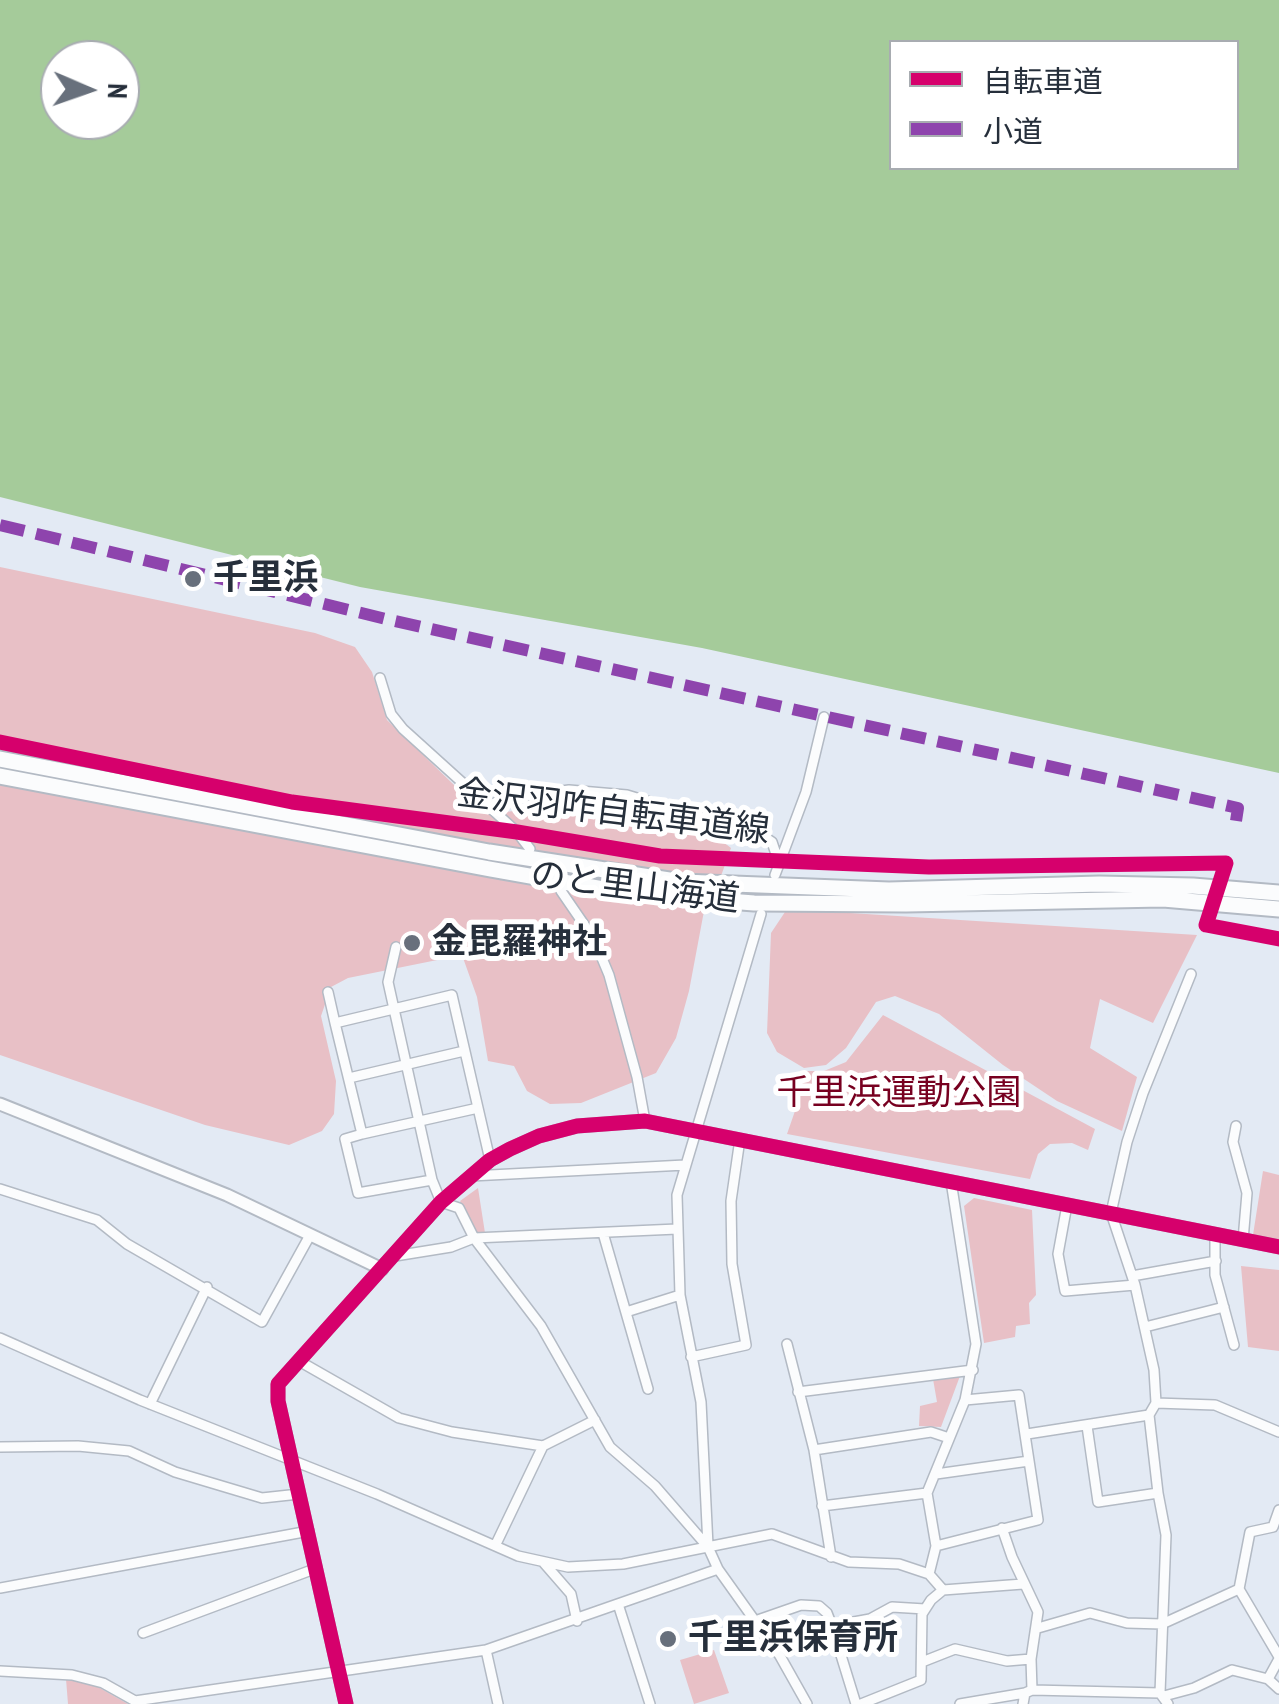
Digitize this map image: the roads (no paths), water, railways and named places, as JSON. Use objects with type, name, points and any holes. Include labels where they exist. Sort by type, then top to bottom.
[{"type":"highway","name":"のと里山海道","points":[[0,759],[490,852],[682,882],[889,890],[1118,884],[1279,893]]},
{"type":"highway","name":"のと里山海道","points":[[0,776],[490,869],[676,898],[906,904],[1163,900],[1279,909]]},
{"type":"street","points":[[380,678],[391,714],[403,729],[517,832],[530,849]]},
{"type":"street","points":[[775,875],[806,792],[824,717]]},
{"type":"street","points":[[487,806],[505,798],[569,790],[627,796],[769,839],[779,863]]},
{"type":"street","points":[[562,891],[594,939],[609,975],[638,1077],[645,1121]]},
{"type":"street","points":[[708,1547],[701,1402],[680,1295],[676,1195],[761,914]]},
{"type":"street","points":[[396,947],[388,978],[432,1180],[441,1202],[458,1208],[474,1238],[541,1326],[610,1447],[655,1486],[708,1547],[718,1569],[808,1704]]},
{"type":"street","points":[[1164,1698],[1166,1535],[1149,1415],[1156,1403],[1154,1370],[1134,1280],[1111,1213],[1142,1093],[1191,974]]},
{"type":"street","points":[[328,992],[362,1134]]},
{"type":"street","points":[[335,1023],[452,995],[490,1160]]},
{"type":"street","points":[[349,1078],[464,1051]]},
{"type":"street","points":[[0,1104],[228,1195],[382,1269]]},
{"type":"street","points":[[432,1180],[358,1192],[345,1139],[478,1108]]},
{"type":"street","points":[[346,1704],[278,1384],[441,1202],[490,1160],[539,1136],[576,1126],[645,1121],[1279,1246]]},
{"type":"street","points":[[1236,1126],[1233,1142],[1248,1193],[1242,1240]]},
{"type":"street","points":[[690,1357],[746,1345],[732,1264],[731,1201],[740,1139]]},
{"type":"street","points":[[469,1177],[685,1165]]},
{"type":"street","points":[[929,1574],[936,1546],[926,1493],[965,1400],[976,1344],[951,1181]]},
{"type":"street","points":[[0,1190],[97,1220],[126,1244],[262,1322],[308,1236]]},
{"type":"street","points":[[1067,1205],[1058,1254],[1065,1291],[1216,1261]]},
{"type":"street","points":[[395,1256],[416,1256],[474,1238],[677,1229]]},
{"type":"street","points":[[603,1233],[648,1389]]},
{"type":"street","points":[[1215,1234],[1216,1275],[1234,1345]]},
{"type":"street","points":[[150,1404],[208,1288]]},
{"type":"street","points":[[626,1312],[680,1295]]},
{"type":"street","points":[[1145,1327],[1224,1307]]},
{"type":"street","points":[[0,1338],[150,1404],[518,1556],[544,1563],[623,1564],[772,1534],[849,1562],[899,1564],[929,1574],[943,1590]]},
{"type":"street","points":[[787,1344],[814,1450],[830,1557]]},
{"type":"street","points":[[299,1361],[400,1418],[452,1432],[543,1446],[595,1420]]},
{"type":"street","points":[[798,1392],[973,1370]]},
{"type":"street","points":[[936,1546],[1038,1520],[1020,1395],[965,1400]]},
{"type":"street","points":[[1156,1403],[1215,1405],[1279,1432]]},
{"type":"street","points":[[1026,1434],[1149,1415]]},
{"type":"street","points":[[1087,1426],[1098,1502],[1158,1493]]},
{"type":"street","points":[[814,1450],[931,1432],[949,1438]]},
{"type":"street","points":[[0,1447],[78,1446],[128,1451],[175,1472],[262,1498],[299,1494]]},
{"type":"street","points":[[496,1544],[543,1446]]},
{"type":"street","points":[[936,1474],[1029,1461]]},
{"type":"street","points":[[822,1506],[926,1493]]},
{"type":"street","points":[[1268,1679],[1279,1658],[1239,1589],[1250,1532],[1273,1527],[1279,1510]]},
{"type":"street","points":[[1002,1528],[1038,1612],[1027,1696]]},
{"type":"street","points":[[0,1588],[309,1532]]},
{"type":"street","points":[[544,1563],[571,1594],[577,1620]]},
{"type":"street","points":[[143,1633],[317,1568]]},
{"type":"street","points":[[0,1671],[72,1675],[103,1684],[135,1702],[486,1650],[718,1569]]},
{"type":"street","points":[[754,1621],[801,1605],[819,1606],[827,1613],[859,1704],[922,1680],[922,1614],[943,1590],[1024,1584]]},
{"type":"street","points":[[1038,1628],[1090,1613],[1127,1624],[1162,1624],[1239,1589]]},
{"type":"street","points":[[618,1604],[650,1704]]},
{"type":"street","points":[[832,1626],[870,1619],[892,1606],[925,1609]]},
{"type":"street","points":[[1268,1640],[1279,1632]]},
{"type":"street","points":[[922,1662],[955,1649],[1007,1661],[1031,1659]]},
{"type":"street","points":[[486,1650],[498,1704]]},
{"type":"street","points":[[960,1704],[1027,1696],[1164,1698],[1232,1670],[1268,1679],[1279,1689]]},
{"type":"street","points":[[892,1693],[897,1704]]},
{"type":"place","name":"千里浜","points":[[193,579]]},
{"type":"place","name":"金毘羅神社","points":[[412,943]]},
{"type":"place","name":"千里浜保育所","points":[[668,1639]]},
{"type":"park label","name":"千里浜運動公園","points":[[899,1094]]}]
